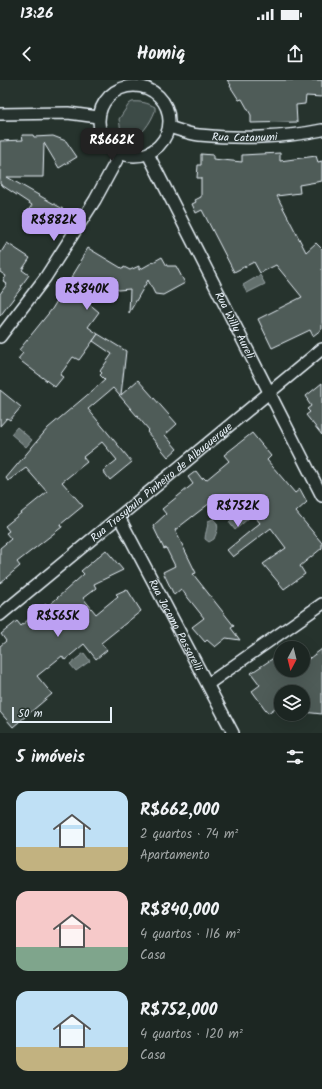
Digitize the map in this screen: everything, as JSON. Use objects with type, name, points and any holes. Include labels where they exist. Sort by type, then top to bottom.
[{"type":"street","points":[[117,84],[129,86],[153,85],[168,112],[169,127],[163,142],[148,154],[136,156],[120,154],[108,145],[100,132],[98,117],[105,100],[117,84]]},
{"type":"street","points":[[0,114],[68,113],[98,117]]},
{"type":"street","name":"Rua Catanumi","points":[[169,127],[198,135],[237,137],[306,133],[322,130]]},
{"type":"street","points":[[0,337],[45,278],[95,200],[120,154]]},
{"type":"street","name":"Rua Willy Aureli","points":[[148,154],[268,393],[322,496]]},
{"type":"street","name":"Rua Trasybulo Pinheiro de Albuquerque","points":[[0,615],[322,349]]},
{"type":"street","name":"Rua Jacomo Passarelli","points":[[119,517],[233,733]]},
{"type":"street","points":[[208,684],[322,604]]},
{"type":"shaded area","points":[[132,102],[150,104],[155,107],[155,111],[151,120],[141,133],[133,139],[128,140],[122,133],[119,119]]},
{"type":"shaded area","points":[[260,275],[265,284],[247,293],[243,285]]},
{"type":"shaded area","points":[[17,427],[32,440],[26,447],[11,434]]},
{"type":"shaded area","points":[[244,510],[250,517],[235,530],[229,522]]},
{"type":"shaded area","points":[[213,519],[218,528],[214,539],[209,542],[205,539],[205,535],[208,521]]},
{"type":"shaded area","points":[[84,653],[90,661],[76,671],[70,664]]},
{"type":"building","points":[[227,80],[322,80],[322,97],[306,96],[305,104],[296,105],[297,122],[251,123],[251,115],[242,99],[239,100]]},
{"type":"building","points":[[22,135],[33,135],[34,137],[53,136],[66,141],[77,157],[59,168],[44,143],[43,177],[7,177],[65,211],[60,219],[65,222],[58,231],[52,227],[49,232],[25,215],[32,205],[0,184],[0,141],[23,140]]},
{"type":"building","points":[[280,153],[280,161],[316,156],[318,162],[322,161],[322,181],[299,185],[300,193],[277,196],[306,252],[316,243],[322,249],[322,329],[313,336],[310,330],[272,348],[258,319],[302,297],[276,265],[260,273],[254,262],[234,272],[202,210],[196,213],[192,204],[196,202],[195,200],[201,197],[201,178],[197,178],[198,165],[201,165],[201,154],[213,155],[213,159],[242,162],[242,155]]},
{"type":"building","points":[[7,243],[30,258],[22,270],[29,275],[21,286],[22,287],[0,316],[0,294],[7,284],[3,281],[6,276],[0,272],[0,254]]},
{"type":"building","points":[[88,248],[123,269],[124,267],[130,270],[139,266],[139,270],[162,257],[167,266],[176,266],[185,283],[163,295],[155,294],[148,280],[129,313],[130,289],[118,290],[114,286],[112,287],[102,280],[87,302],[99,312],[88,327],[98,334],[79,360],[73,357],[60,375],[63,377],[55,387],[18,359],[23,353],[19,350],[52,309]]},
{"type":"building","points":[[98,334],[126,351],[121,395],[138,380],[177,424],[165,435],[177,449],[168,457],[147,432],[149,430],[113,388],[88,409],[132,462],[110,480],[103,471],[117,460],[102,442],[83,457],[87,462],[62,482],[83,506],[61,524],[62,527],[17,562],[20,566],[0,583],[0,548],[11,539],[6,533],[9,531],[5,526],[47,492],[26,468],[8,481],[6,478],[48,428],[105,380],[100,375],[102,373],[100,371],[112,354],[93,341]]},
{"type":"building","points":[[322,383],[322,435],[306,415],[310,412],[307,409],[311,406],[306,396]]},
{"type":"building","points":[[0,390],[21,407],[10,420],[7,418],[0,426]]},
{"type":"building","points":[[252,433],[271,456],[267,460],[295,493],[300,489],[307,502],[296,512],[322,543],[322,548],[300,566],[305,574],[284,589],[263,564],[286,548],[271,528],[233,557],[227,550],[260,523],[238,496],[218,513],[210,503],[175,530],[196,573],[193,574],[234,626],[231,628],[240,640],[226,638],[215,647],[207,640],[205,642],[192,627],[204,618],[181,589],[174,595],[163,572],[175,566],[166,548],[164,549],[153,526],[166,514],[162,509],[193,484],[188,477],[196,471],[202,479],[203,477],[206,480],[229,461],[224,455]]},
{"type":"building","points":[[106,550],[123,570],[94,584],[96,588],[83,598],[96,614],[118,596],[116,594],[127,589],[141,611],[101,643],[107,650],[96,659],[84,644],[65,660],[62,656],[37,676],[52,694],[13,727],[0,712],[0,646],[6,641],[1,634],[17,621],[21,626],[46,604],[48,606],[84,574],[81,571]]},
{"type":"building","points":[[322,649],[322,714],[310,713],[310,685],[274,685],[274,709],[268,713],[252,691],[260,685],[251,673],[274,658],[274,677],[310,677],[310,658]]}]
